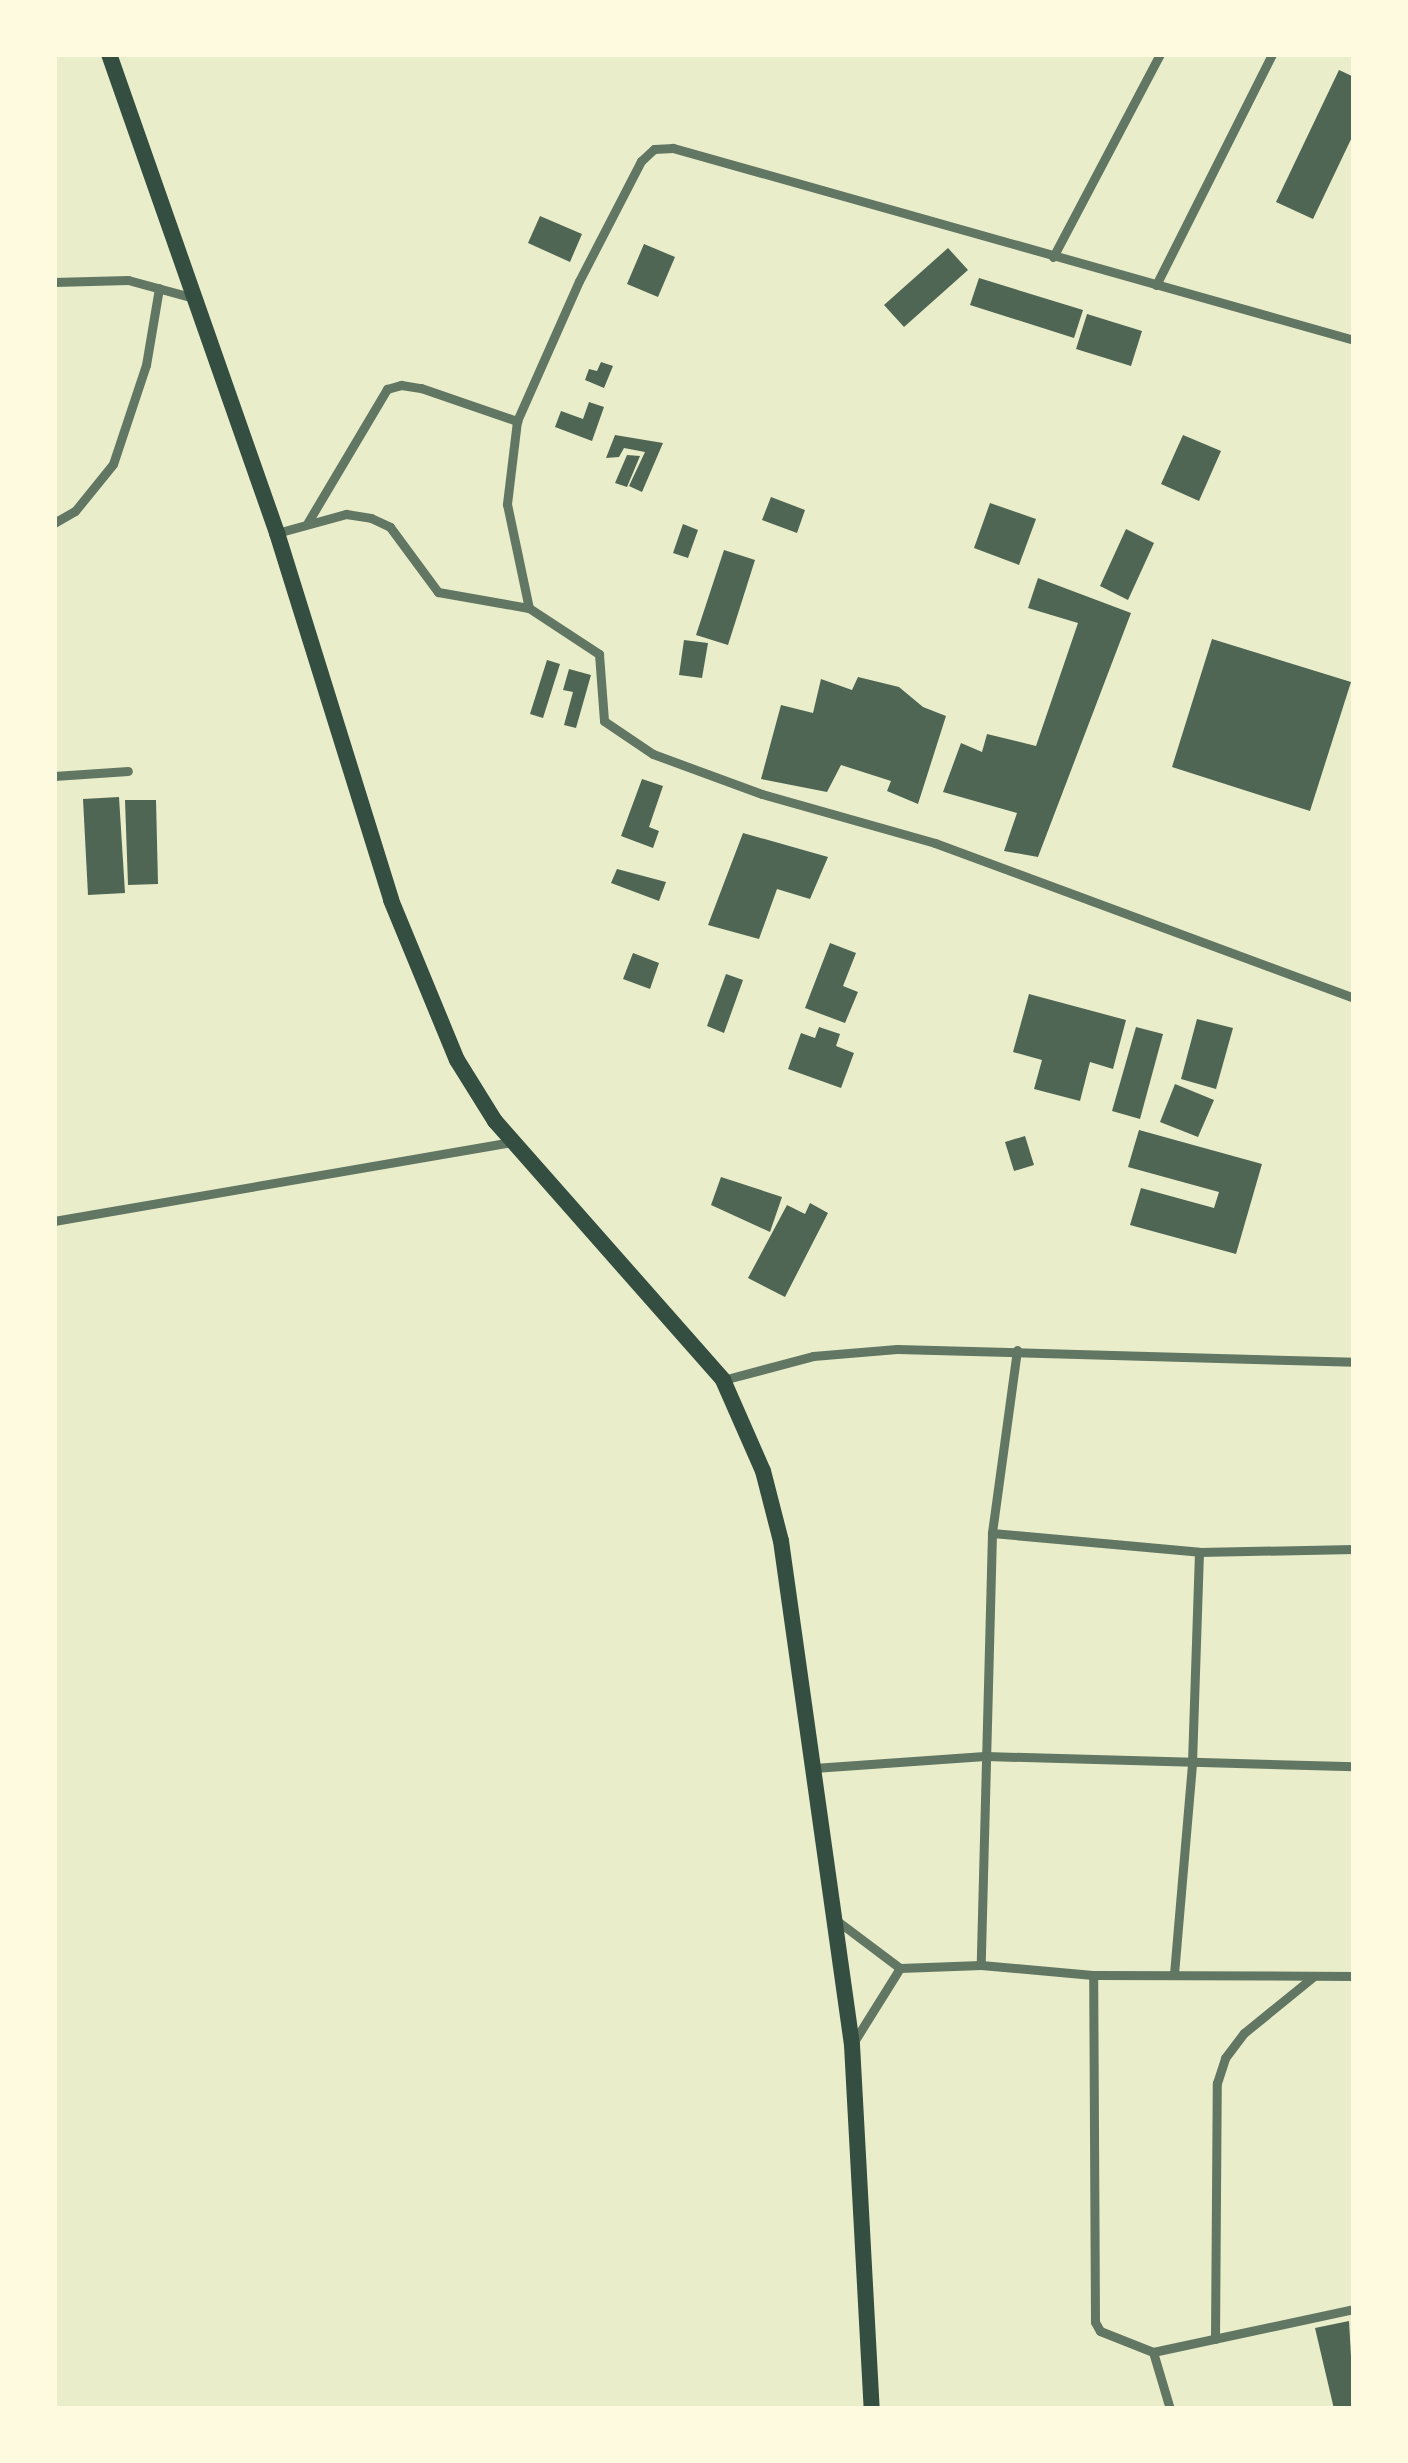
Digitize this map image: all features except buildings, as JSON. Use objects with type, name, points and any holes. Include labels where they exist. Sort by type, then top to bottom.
[{"type":"highway","points":[[109,54],[277,533],[305,638],[391,900],[458,1060],[512,1142],[723,1380],[763,1471],[781,1541],[852,2044],[872,2409]]},
{"type":"street","points":[[1053,257],[1160,54]]},
{"type":"street","points":[[1156,285],[1272,54]]},
{"type":"street","points":[[529,608],[512,548],[507,504],[517,421],[579,281],[641,160],[654,149],[673,148],[1354,340]]},
{"type":"street","points":[[54,282],[128,280],[194,298]]},
{"type":"street","points":[[54,523],[74,511],[113,464],[146,365],[159,288]]},
{"type":"street","points":[[308,521],[387,389],[421,388],[517,421]]},
{"type":"street","points":[[277,533],[346,514],[390,526],[438,592],[529,608],[599,653],[604,721],[653,754],[762,794],[935,843],[1354,998]]},
{"type":"street","points":[[54,776],[128,771]]},
{"type":"street","points":[[54,1221],[512,1142]]},
{"type":"street","points":[[723,1380],[813,1356],[897,1349],[1354,1362]]},
{"type":"street","points":[[981,1965],[992,1533],[1017,1350]]},
{"type":"street","points":[[992,1533],[1199,1552],[1354,1550]]},
{"type":"street","points":[[1174,1974],[1192,1763],[1199,1552]]},
{"type":"street","points":[[814,1768],[985,1756],[1354,1766]]},
{"type":"street","points":[[836,1920],[900,1968],[981,1965],[1093,1975],[1354,1976]]},
{"type":"street","points":[[852,2044],[900,1968]]},
{"type":"street","points":[[1093,1975],[1095,2322],[1100,2331],[1153,2352],[1354,2309]]},
{"type":"street","points":[[1215,2339],[1217,2083],[1225,2058],[1244,2033],[1314,1976]]},
{"type":"street","points":[[1153,2352],[1170,2409]]}]
